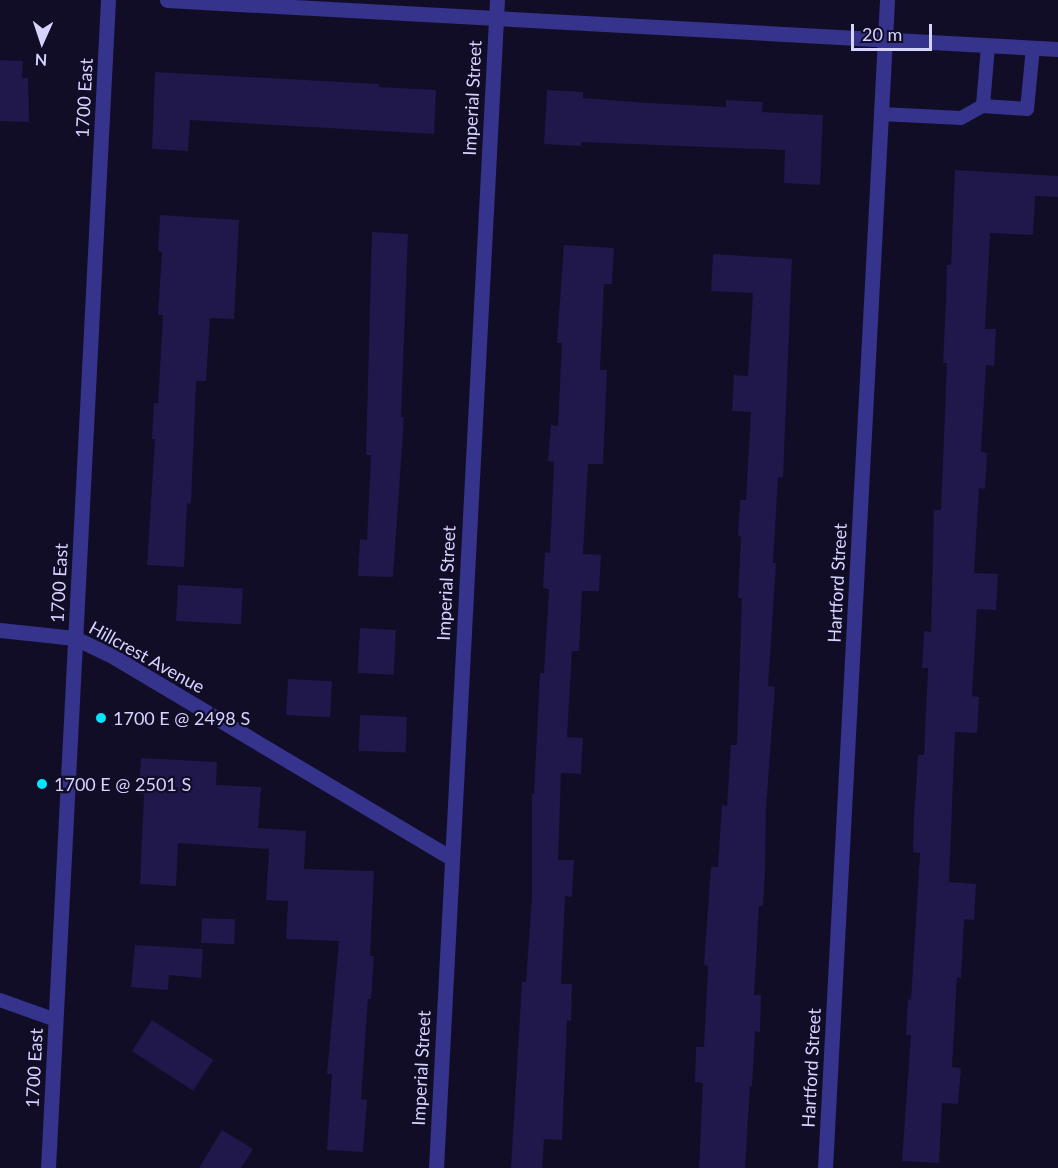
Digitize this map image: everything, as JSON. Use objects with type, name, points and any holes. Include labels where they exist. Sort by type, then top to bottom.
[{"type":"street","name":"1700 East","points":[[48,1168],[108,0]]},
{"type":"street","points":[[167,0],[1058,49]]},
{"type":"street","name":"Imperial Street","points":[[436,1168],[497,0]]},
{"type":"street","name":"Hartford Street","points":[[825,1168],[887,0]]},
{"type":"street","name":"Hillcrest Avenue","points":[[0,630],[75,638],[114,657],[452,858]]},
{"type":"lane","points":[[983,106],[988,46]]},
{"type":"lane","points":[[881,114],[961,118],[983,106],[1027,109],[1032,48]]},
{"type":"lane","points":[[0,1000],[56,1020]]},
{"type":"building","points":[[0,60],[23,61],[22,78],[28,78],[29,122],[0,121]]},
{"type":"building","points":[[155,72],[379,84],[379,87],[436,90],[434,134],[190,120],[188,151],[152,149]]},
{"type":"building","points":[[547,90],[583,92],[583,98],[648,103],[726,107],[726,100],[763,102],[762,112],[823,115],[820,185],[784,183],[785,150],[581,142],[581,146],[544,144]]},
{"type":"building","points":[[955,170],[1058,176],[1058,197],[1035,196],[1033,235],[990,233],[985,329],[996,329],[994,366],[986,365],[981,452],[987,453],[985,489],[979,488],[974,573],[998,574],[996,610],[977,609],[972,696],[979,697],[977,733],[955,732],[949,882],[976,884],[974,920],[964,919],[961,978],[957,977],[952,1067],[961,1068],[958,1104],[942,1103],[939,1163],[902,1161],[911,1035],[906,1035],[908,999],[911,1000],[920,853],[913,852],[914,816],[918,755],[924,755],[928,668],[922,668],[924,631],[931,632],[934,510],[941,510],[947,363],[943,363],[947,265],[951,265]]},
{"type":"building","points":[[160,215],[239,220],[234,319],[210,318],[206,381],[196,381],[191,504],[187,503],[184,567],[147,565],[155,439],[152,439],[154,403],[158,403],[163,315],[158,315],[162,252],[158,251]]},
{"type":"building","points":[[372,232],[408,234],[401,417],[404,417],[393,577],[358,576],[360,539],[367,540],[371,455],[366,455]]},
{"type":"building","points":[[564,245],[614,248],[612,284],[604,284],[600,370],[607,370],[603,464],[588,464],[583,554],[601,555],[599,591],[582,591],[579,651],[572,651],[567,737],[583,738],[581,774],[561,773],[558,860],[574,860],[572,897],[565,896],[561,984],[572,984],[571,1021],[567,1020],[562,1140],[544,1139],[542,1168],[511,1168],[522,982],[526,982],[532,895],[532,794],[534,794],[540,673],[544,673],[549,589],[543,588],[545,552],[550,553],[554,462],[548,461],[551,425],[558,426],[562,343],[557,343]]},
{"type":"building","points":[[713,254],[792,259],[783,478],[778,477],[773,563],[776,563],[768,686],[775,687],[766,808],[763,906],[759,906],[754,995],[761,995],[760,1032],[755,1031],[745,1168],[699,1168],[703,1083],[695,1082],[696,1047],[704,1047],[708,966],[704,965],[711,867],[718,867],[722,805],[727,806],[731,745],[737,745],[742,598],[738,598],[741,536],[738,536],[740,500],[746,500],[751,412],[732,411],[734,375],[748,376],[753,293],[711,291]]},
{"type":"building","points":[[178,585],[243,588],[241,624],[176,621]]},
{"type":"building","points":[[360,628],[396,630],[394,675],[358,673]]},
{"type":"building","points":[[288,679],[332,681],[330,717],[286,715]]},
{"type":"building","points":[[360,715],[407,717],[406,753],[359,751]]},
{"type":"building","points":[[141,758],[217,762],[216,785],[261,787],[258,828],[306,831],[304,869],[374,871],[370,956],[374,956],[371,999],[368,999],[361,1099],[367,1100],[363,1152],[327,1150],[332,1074],[327,1074],[339,941],[286,939],[288,901],[266,900],[269,849],[178,843],[176,886],[140,884],[144,794],[139,794]]},
{"type":"building","points":[[202,918],[235,919],[234,944],[201,943]]},
{"type":"building","points":[[135,945],[203,949],[201,978],[169,975],[168,990],[131,987]]},
{"type":"building","points":[[152,1020],[213,1060],[193,1091],[132,1051]]},
{"type":"building","points":[[222,1130],[253,1149],[241,1168],[199,1168]]},
{"type":"place","name":"1700 E @ 2498 S","points":[[101,718]]},
{"type":"place","name":"1700 E @ 2501 S","points":[[42,784]]}]
